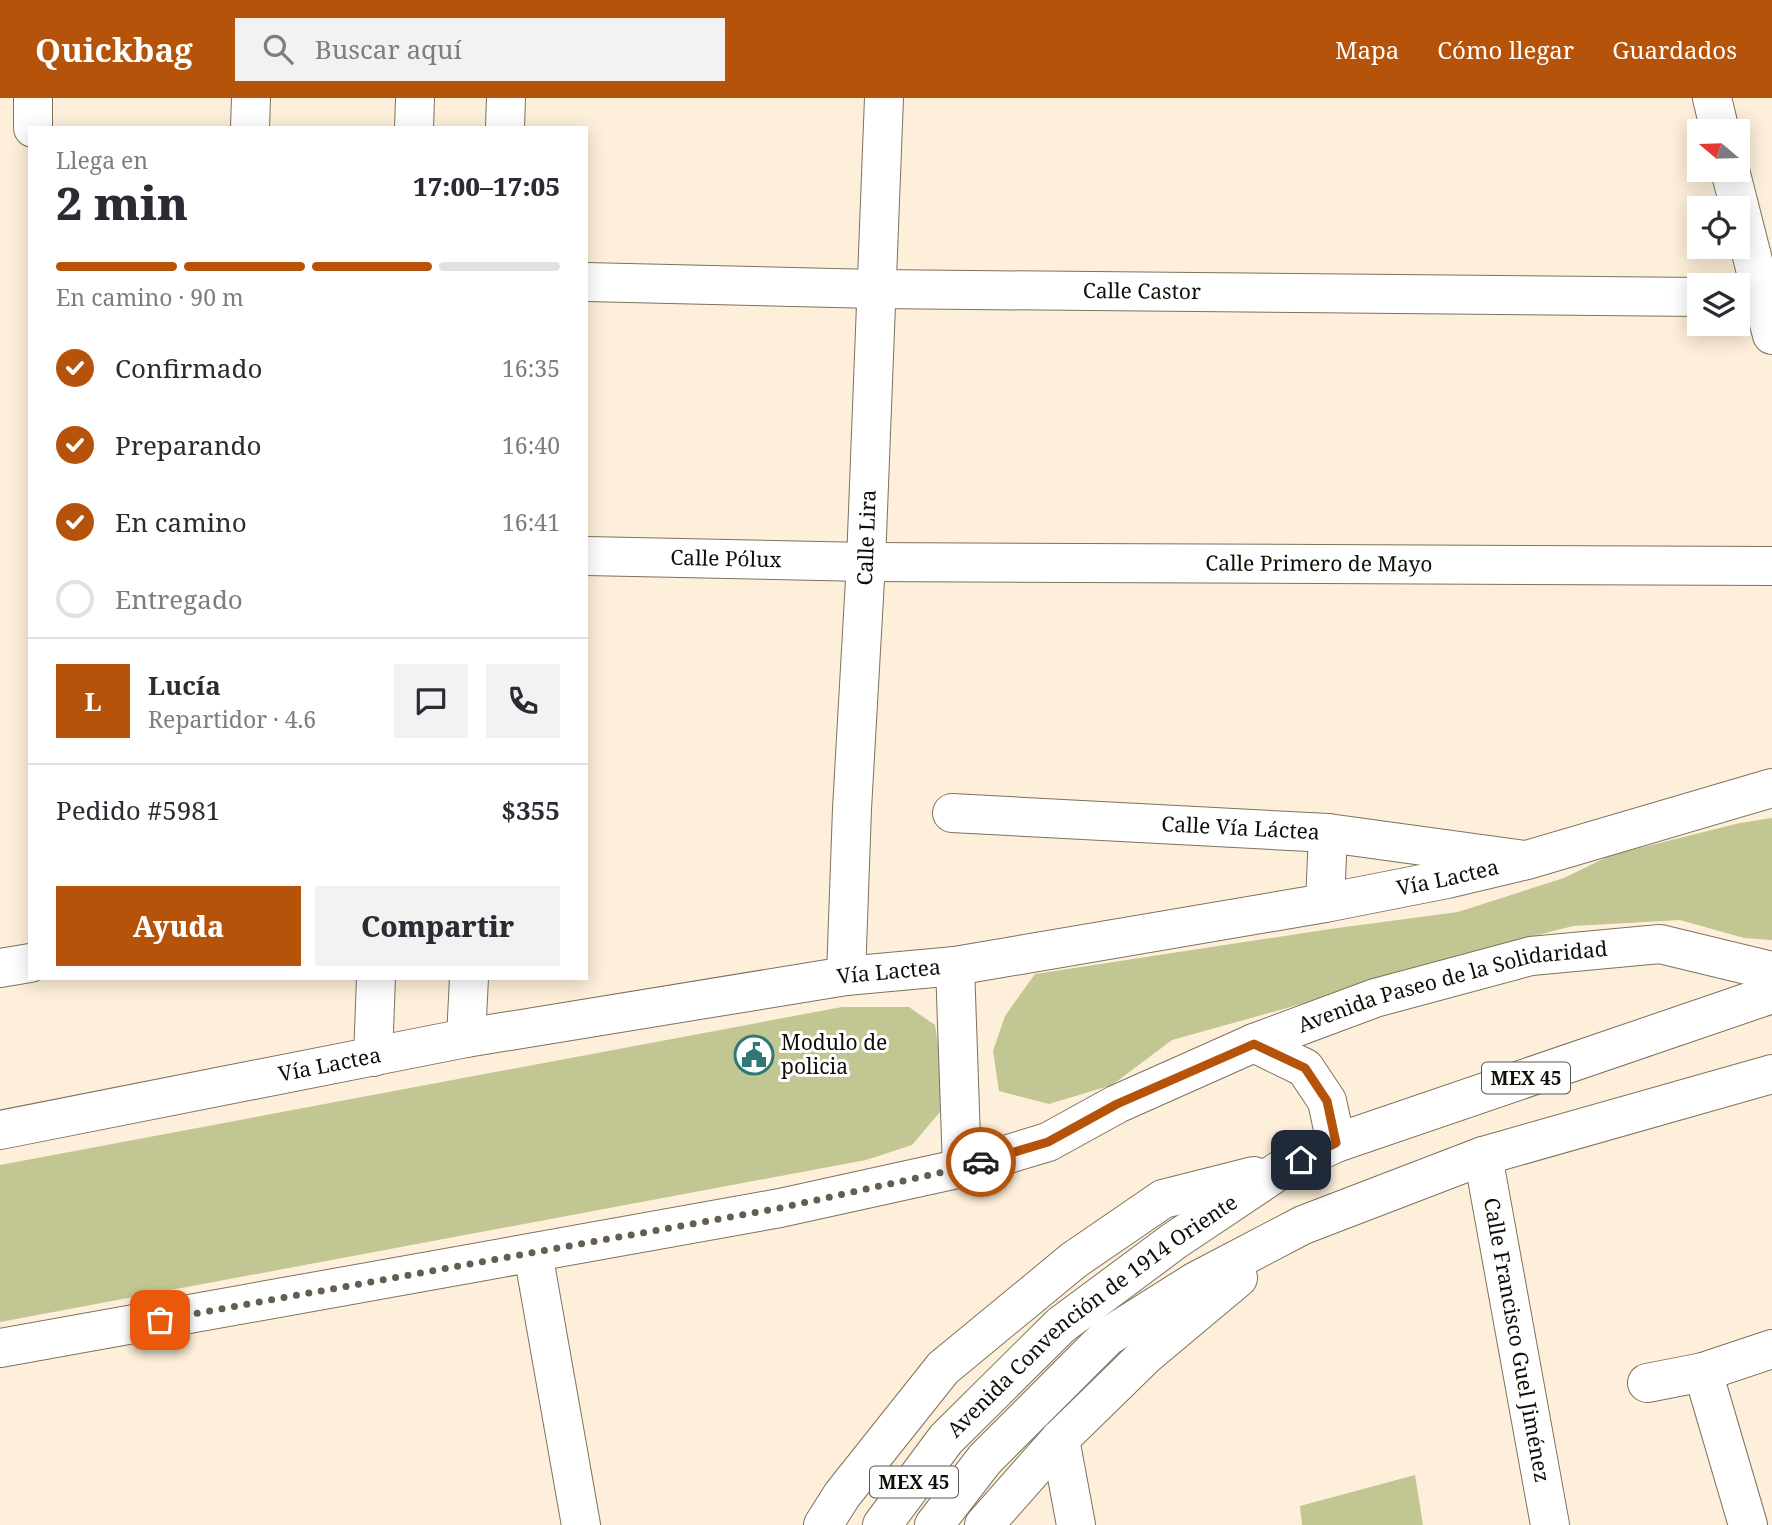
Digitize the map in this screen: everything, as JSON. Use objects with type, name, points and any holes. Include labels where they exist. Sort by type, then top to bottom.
[{"type":"street","points":[[33,98],[33,126]]},
{"type":"street","points":[[250,126],[251,98]]},
{"type":"street","points":[[414,126],[415,98]]},
{"type":"street","points":[[505,126],[506,98]]},
{"type":"street","name":"Calle Lira","points":[[846,976],[884,98]]},
{"type":"street","points":[[1712,98],[1717,119]]},
{"type":"street","points":[[1733,182],[1757,297],[1772,335]]},
{"type":"street","name":"Calle Castor","points":[[588,282],[876,289],[1687,297]]},
{"type":"street","name":"Calle Pólux","points":[[588,555],[866,562]]},
{"type":"street","name":"Calle Primero de Mayo","points":[[866,562],[1772,566]]},
{"type":"street","name":"Vía Lactea","points":[[0,1130],[466,1038],[846,976],[954,966],[1325,903],[1527,860],[1772,788]]},
{"type":"street","name":"Calle Vía Láctea","points":[[952,813],[1328,833],[1527,860]]},
{"type":"street","points":[[1325,903],[1328,833]]},
{"type":"street","name":"Avenida Paseo de la Solidaridad","points":[[0,1348],[780,1208],[962,1168],[1048,1142],[1117,1104],[1254,1044],[1376,998],[1531,956],[1660,944],[1772,971]]},
{"type":"street","points":[[0,968],[28,963]]},
{"type":"street","points":[[954,966],[962,1168]]},
{"type":"street","points":[[373,1057],[376,980]]},
{"type":"street","points":[[466,1038],[469,980]]},
{"type":"street","name":"Avenida Convención de 1914 Oriente","points":[[882,1525],[946,1440],[1061,1325],[1174,1241],[1283,1168],[1336,1143],[1772,994]]},
{"type":"street","points":[[1254,1044],[1305,1068],[1327,1101],[1336,1143]]},
{"type":"street","name":"Avenida Convención de 1914 Oriente","points":[[934,1525],[985,1459],[1107,1337],[1196,1281],[1303,1225],[1483,1156],[1772,1074]]},
{"type":"street","name":"Calle Francisco Guel Jiménez","points":[[1483,1156],[1550,1525]]},
{"type":"street","points":[[823,1525],[842,1495],[943,1368],[1074,1260],[1163,1199],[1283,1168]]},
{"type":"street","points":[[984,1525],[1060,1439],[1146,1355],[1303,1225]]},
{"type":"street","points":[[533,1253],[581,1525]]},
{"type":"street","points":[[1647,1384],[1703,1372],[1772,1349]]},
{"type":"street","points":[[1703,1372],[1748,1525]]},
{"type":"street","points":[[1060,1439],[1076,1525]]},
{"type":"green space","points":[[1772,818],[1772,940],[1744,938],[1680,920],[1573,926],[1463,954],[1319,999],[1172,1040],[1112,1085],[1049,1104],[999,1091],[993,1051],[1005,1016],[1035,974],[1458,912],[1564,878],[1611,855],[1740,823]]},
{"type":"green space","points":[[842,1007],[909,1007],[935,1025],[945,1106],[912,1145],[866,1160],[0,1322],[0,1165]]},
{"type":"green space","points":[[1415,1475],[1423,1525],[1302,1525],[1300,1506]]},
{"type":"way so far","points":[[160,1320],[780,1208],[981,1162]]},
{"type":"place","name":"Modulo de policia","points":[[754,1055]]},
{"type":"route","points":[[981,1162],[1048,1142],[1117,1104],[1254,1044],[1305,1068],[1327,1101],[1336,1143],[1301,1160]]}]
